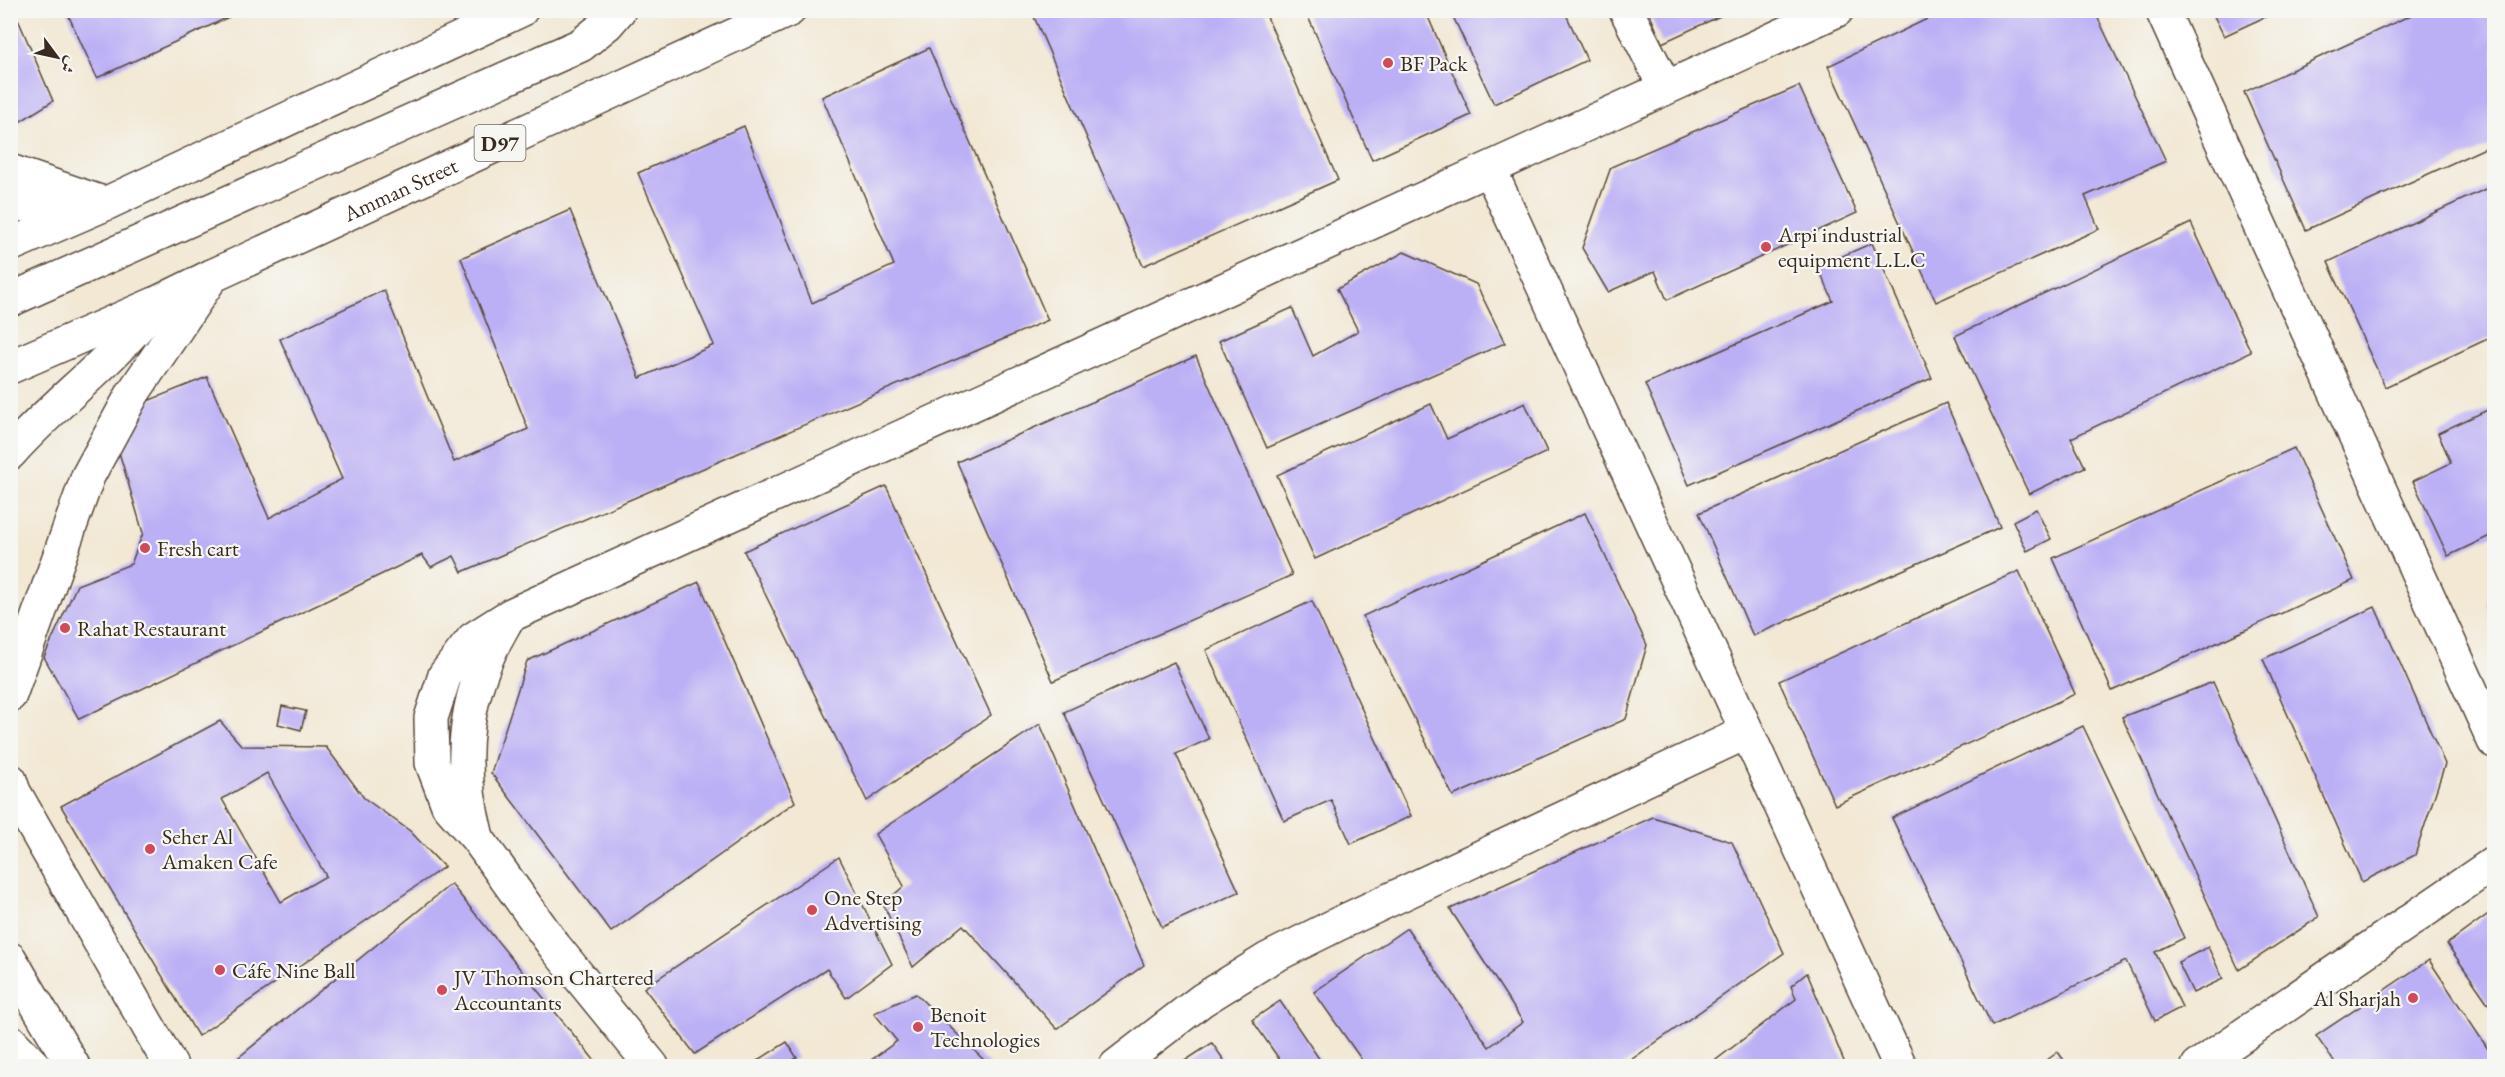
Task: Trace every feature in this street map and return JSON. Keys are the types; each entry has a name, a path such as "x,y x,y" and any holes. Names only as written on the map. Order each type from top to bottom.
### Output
{"street":[{"path":"10,245 105,204 521,10"},
{"path":"10,300 581,45 607,24 619,10"},
{"name":"Amman Street","path":"10,367 155,304 789,10"},
{"path":"1626,10 1665,87"},
{"path":"652,1066 555,947 477,838 468,801 464,762 467,723 476,685 490,649 511,615 1837,10"},
{"path":"2162,10 2494,741"},
{"path":"1490,170 1900,1066"},
{"path":"10,171 105,204"},
{"path":"10,205 71,202 105,204"},
{"path":"10,695 87,476 133,393 212,276"},
{"path":"10,453 53,408 120,348 155,304"},
{"path":"1116,1066 1202,1000 1269,959 1338,924 1747,732"},
{"path":"10,780 20,802 171,1066"},
{"path":"2198,1066 2494,863"},
{"path":"10,958 73,1066"},
{"path":"10,1041 34,1066"}],"building":[{"path":"10,10 14,10 53,101 10,128"},
{"path":"66,10 244,10 97,78"},
{"path":"1031,10 1264,10 1338,180 1143,266"},
{"name":"BF Pack","path":"1305,10 1425,10 1471,115 1372,160"},
{"path":"1450,10 1564,10 1587,60 1494,104"},
{"path":"1648,10 1733,10 1662,43"},
{"path":"1946,10 2094,10 2166,161 2085,196 2099,229 1936,302 1828,66"},
{"path":"2211,10 2280,10 2224,36"},
{"path":"2422,10 2494,10 2494,144 2306,230 2244,92"},
{"path":"929,48 1048,320 462,572 454,556 431,567 422,555 79,719 44,657 77,585 131,564 143,533 119,452 140,404 207,377 269,518 342,479 280,339 384,290 454,462 528,429 461,258 570,210 640,378 714,345 638,173 744,126 812,303 894,265 822,97"},
{"path":"1799,86 1857,213 1667,300 1655,271 1608,292 1582,248 1611,167"},
{"path":"2494,185 2494,336 2385,387 2328,262"},
{"path":"2191,223 2251,352 2071,438 2085,467 2029,494 1955,336"},
{"path":"1872,243 1932,378 1689,485 1645,384 1833,301 1818,267"},
{"path":"1404,252 1476,284 1505,343 1267,448 1219,341 1292,308 1313,356 1358,331 1337,289"},
{"path":"1196,356 1292,575 1053,681 957,462"},
{"path":"1525,403 1547,452 1315,559 1277,475 1431,404 1447,439"},
{"path":"1946,403 2000,527 1753,636 1699,513"},
{"path":"2494,407 2494,534 2448,556 2413,481 2451,463 2438,433"},
{"path":"2294,448 2354,580 2112,691 2053,558"},
{"path":"886,486 991,715 867,801 744,551"},
{"path":"2036,509 2051,539 2027,551 2013,521"},
{"path":"1585,513 1647,645 1626,719 1453,796 1363,616"},
{"path":"2019,571 2075,694 1835,805 1779,681"},
{"path":"699,582 795,802 611,932 491,773 527,661"},
{"path":"2494,599 2494,617 2487,602"},
{"path":"1312,601 1411,816 1351,844 1331,800 1284,821 1206,650"},
{"path":"2375,607 2445,764 2415,855 2362,882 2263,659"},
{"path":"1174,662 1209,739 1176,754 1239,892 1162,927 1064,712"},
{"path":"2213,682 2319,917 2239,970 2122,717"},
{"path":"282,706 306,711 301,730 278,724"},
{"path":"220,721 242,746 326,747 364,798 410,831 444,867 198,1036 61,806","holes":["267,773 326,876 281,902 222,799"]},
{"path":"1040,724 1144,965 1057,1029 963,925 913,967 883,904 904,886 875,834"},
{"path":"2083,726 2184,938 2155,952 2182,1007 2155,1021 2126,961 1992,1026 1892,818"},
{"path":"1653,817 1732,842 1784,953 1622,1066 1366,1066 1314,992 1407,928 1489,1047 1523,1022 1450,909"},
{"name":"One Step Advertising","path":"839,857 892,964 846,998 827,969 695,1054 644,988"},
{"path":"451,884 599,1066 228,1066"},
{"path":"2494,910 2494,1012 2447,944"},
{"path":"2208,947 2223,979 2193,993 2178,962"},
{"name":"Al Sharjah","path":"2429,960 2494,1058 2494,1066 2337,1066 2316,1036"},
{"path":"1807,973 1846,1066 1708,1066 1796,999 1791,986"},
{"name":"Benoit Technologies","path":"916,994 990,1066 863,1066 897,1041 874,1013"},
{"path":"1280,1001 1324,1066 1284,1066 1252,1020"},
{"path":"787,1042 797,1058 783,1066 749,1066"},
{"path":"1212,1043 1228,1066 1177,1066"},
{"path":"2058,1052 2068,1066 2039,1066"}],"place":[{"name":"BF Pack","path":"1388,63"},
{"name":"Arpi industrial equipment L.L.C","path":"1766,247"},
{"name":"Fresh cart","path":"145,548"},
{"name":"Rahat Restaurant","path":"65,628"},
{"name":"Seher Al Amaken Cafe","path":"150,849"},
{"name":"One Step Advertising","path":"812,910"},
{"name":"Cáfe Nine Ball","path":"220,970"},
{"name":"JV Thomson Chartered Accountants","path":"442,990"},
{"name":"Al Sharjah","path":"2413,998"},
{"name":"Benoit Technologies","path":"918,1027"}]}
